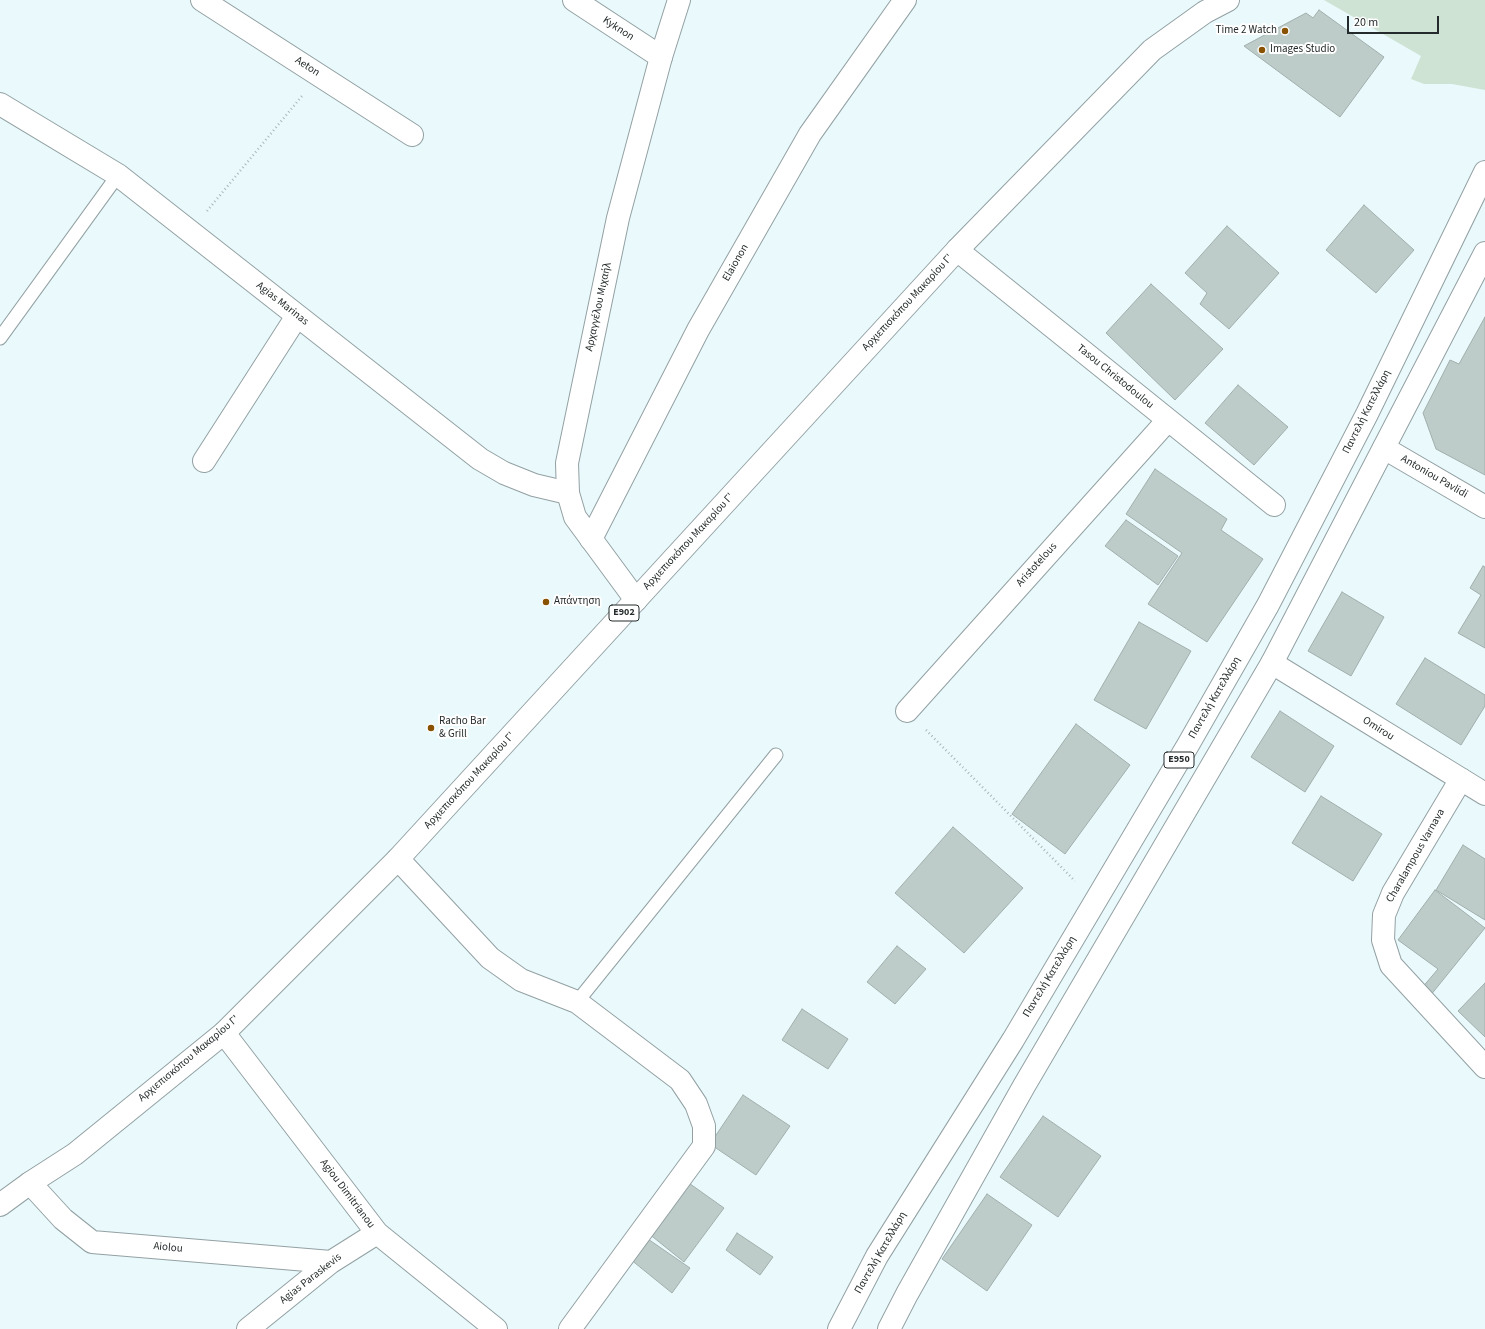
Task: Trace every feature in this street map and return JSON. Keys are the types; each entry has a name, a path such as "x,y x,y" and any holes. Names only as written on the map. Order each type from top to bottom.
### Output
{"street":[{"name":"Aeton","path":"202,0 412,135"},
{"name":"Kyknon","path":"574,0 661,57"},
{"name":"Αρχαγγέλου Μιχαήλ","path":"636,600 575,517 568,493 567,463 614,234 661,57 679,0"},
{"name":"Elaionon","path":"591,539 698,330 810,134 905,0"},
{"name":"Αρχιεπισκόπου Μακαρίου Γ'","path":"0,1205 30,1183 75,1154 224,1033 398,859 958,250 1152,50 1205,12 1228,0"},
{"name":"Agias Marinas","path":"0,104 118,175 480,459 504,473 534,485 568,493"},
{"name":"Παντελή Κατελλάρη","path":"839,1329 878,1256 1013,1040 1188,745 1268,605 1367,414 1485,172"},
{"name":"Tasou Christodoulou","path":"958,250 1274,505"},
{"name":"E950","path":"890,1329 907,1294 1024,1086 1272,663 1485,253"},
{"path":"204,461 297,316"},
{"name":"Aristotelous","path":"907,711 1168,420"},
{"name":"Antoniou Pavlidi","path":"1384,448 1485,507"},
{"name":"Omirou","path":"1272,663 1485,794"},
{"name":"Charalampous Varnava","path":"1461,779 1393,893 1384,915 1383,940 1391,966 1485,1067"},
{"path":"398,859 490,958 522,980 577,1002 680,1080 696,1104 704,1126 704,1146 570,1329"},
{"name":"Agiou Dimitrianou","path":"224,1033 377,1233 496,1329"},
{"name":"Aiolou","path":"30,1183 63,1219 92,1242 331,1262"},
{"name":"Agias Paraskevis","path":"248,1329 331,1262 377,1233"}],"lane":[{"path":"0,338 118,175"},
{"path":"577,1002 776,755"}],"path":[{"path":"190,232 319,75"},
{"path":"907,711 1095,902"}],"green space":[{"path":"1324,0 1485,0 1485,90 1452,84 1424,84 1411,79 1421,56"}],"building":[{"path":"1319,10 1384,57 1340,117 1244,46 1306,13 1313,18"},
{"path":"1364,205 1414,250 1376,293 1326,250"},
{"path":"1227,226 1279,273 1229,329 1200,304 1207,293 1185,273"},
{"path":"1151,284 1223,349 1175,400 1106,333"},
{"path":"1485,317 1485,475 1436,449 1423,413 1450,360 1459,364"},
{"path":"1238,385 1288,427 1254,465 1205,423"},
{"path":"1155,469 1227,519 1221,530 1263,559 1207,642 1148,604 1182,553 1126,514"},
{"path":"1126,520 1178,556 1158,585 1105,546"},
{"path":"1483,566 1485,567 1485,648 1458,633 1481,595 1470,588"},
{"path":"1342,592 1384,617 1351,676 1308,651"},
{"path":"1139,622 1191,651 1146,729 1094,700"},
{"path":"1425,658 1485,695 1485,706 1461,745 1396,704"},
{"path":"1280,711 1334,746 1305,792 1251,757"},
{"path":"1076,724 1130,765 1065,854 1012,814"},
{"path":"1321,796 1382,834 1353,881 1292,843"},
{"path":"953,827 1023,888 964,953 895,893"},
{"path":"1463,845 1485,859 1485,920 1436,890"},
{"path":"1435,890 1485,928 1430,996 1421,989 1438,969 1398,940"},
{"path":"897,946 926,969 895,1004 867,982"},
{"path":"1485,983 1485,1037 1458,1011"},
{"path":"802,1009 848,1039 828,1069 782,1040"},
{"path":"743,1095 790,1126 756,1175 710,1144"},
{"path":"1043,1116 1101,1156 1058,1217 1000,1177"},
{"path":"686,1181 724,1208 684,1262 648,1233"},
{"path":"987,1194 1032,1225 987,1291 942,1259"},
{"path":"737,1233 773,1257 760,1275 726,1250"},
{"path":"645,1237 690,1268 672,1293 630,1259"}],"place":[{"name":"Time 2 Watch","path":"1285,31"},
{"name":"Images Studio","path":"1262,50"},
{"name":"Απάντηση","path":"546,602"},
{"name":"Racho Bar & Grill","path":"431,728"}]}
